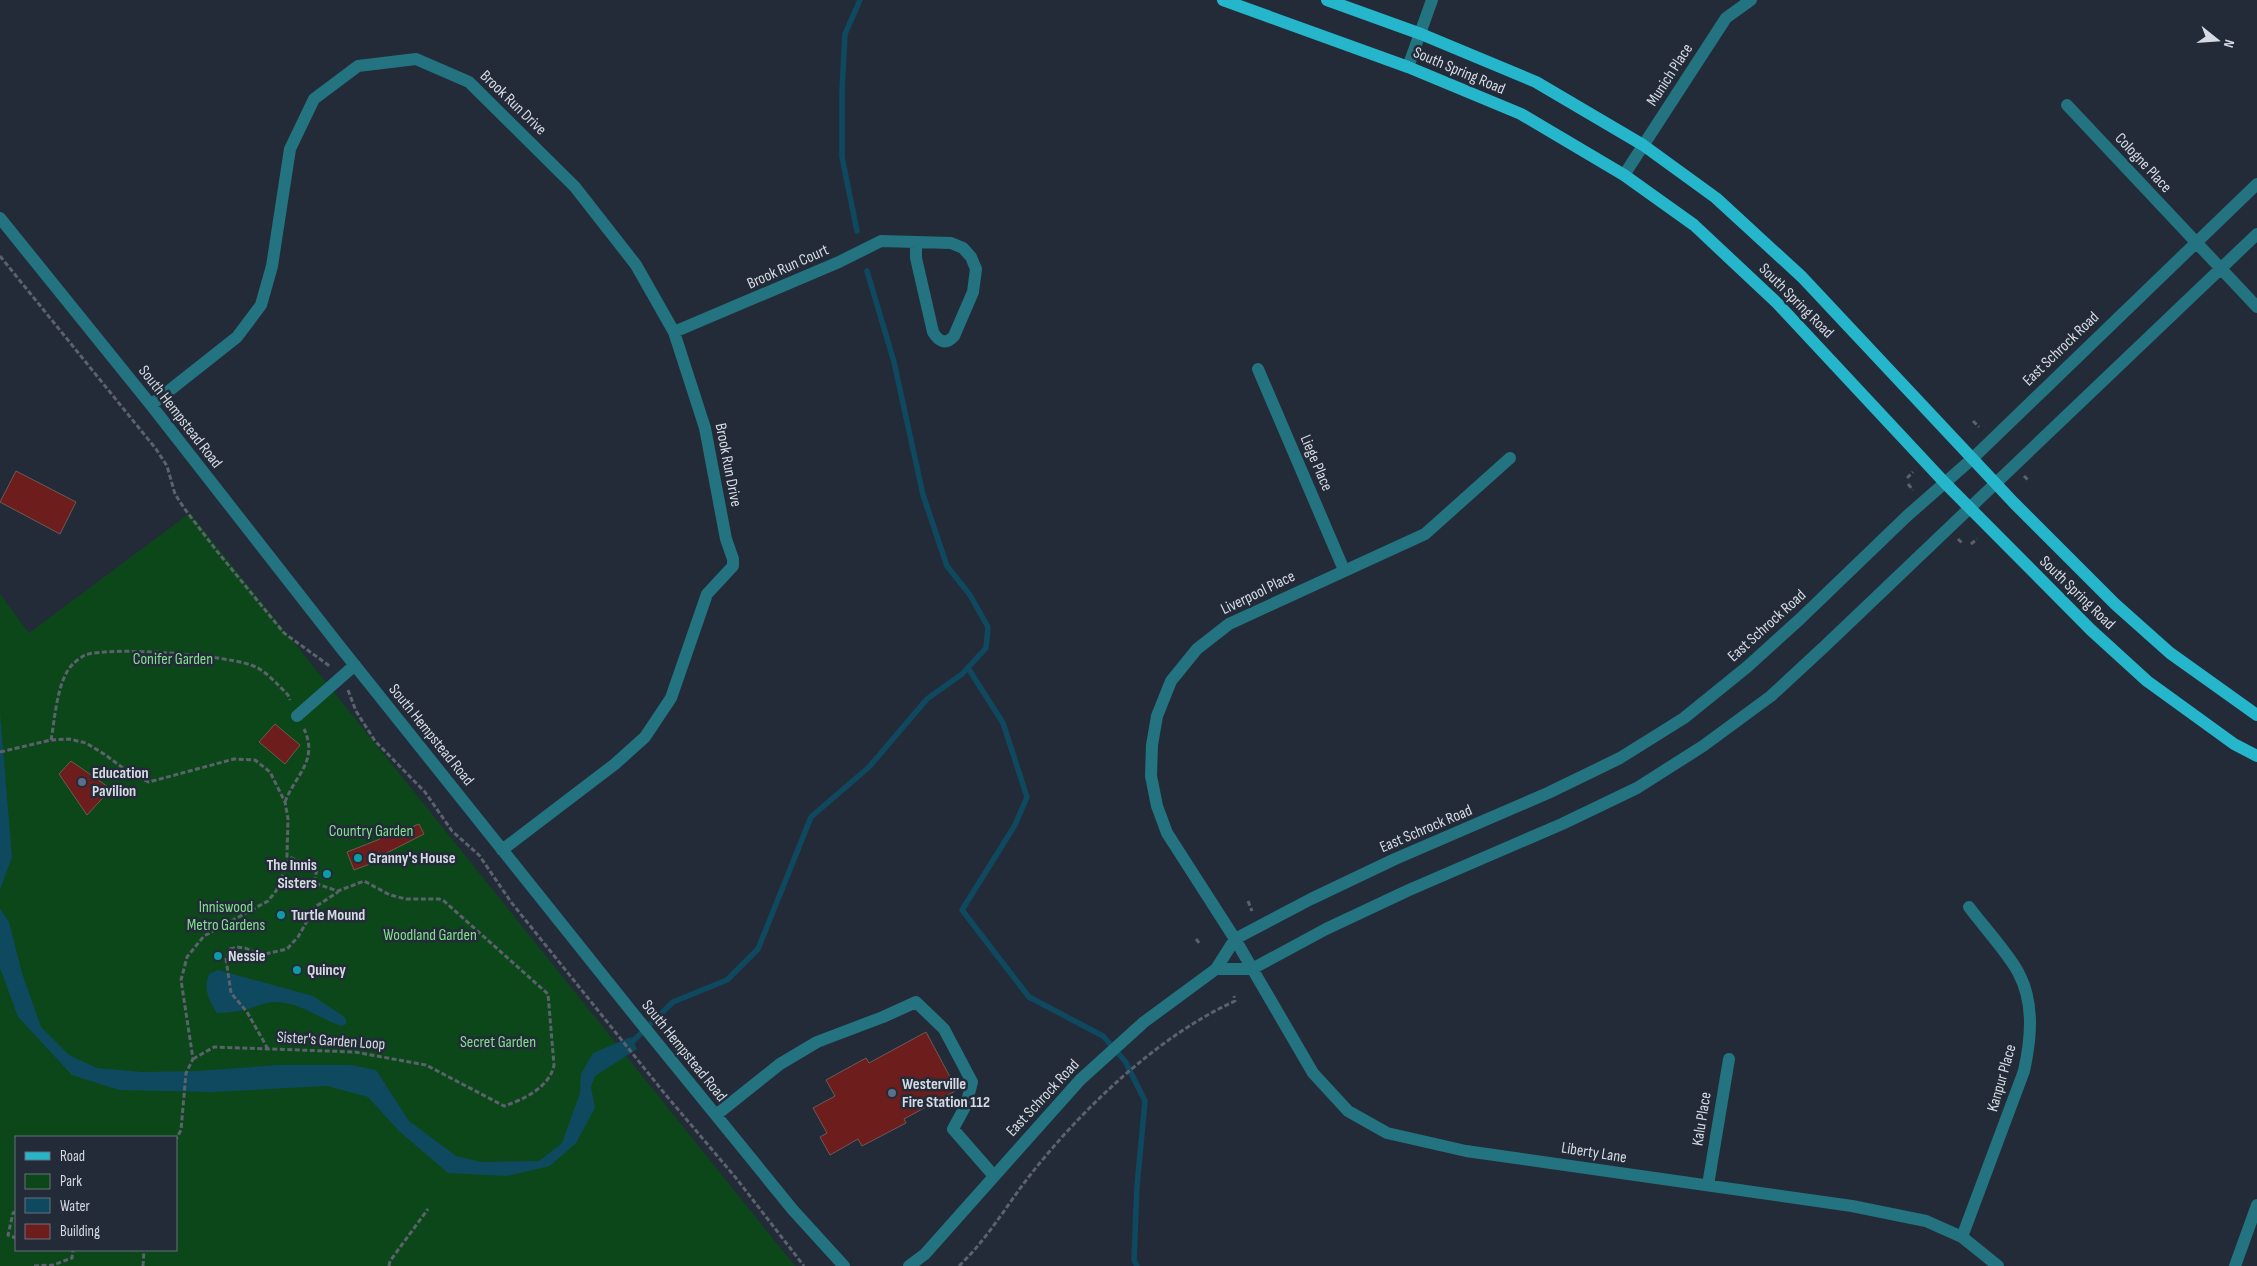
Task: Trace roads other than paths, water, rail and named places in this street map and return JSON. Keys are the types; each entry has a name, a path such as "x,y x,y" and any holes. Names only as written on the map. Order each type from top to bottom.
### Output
{"main road":[{"name":"South Spring Road","path":"1223,0 1408,67 1520,114 1624,175 1694,225 1777,303 1945,483 2091,630 2147,681 2234,744 2257,756"},
{"name":"South Spring Road","path":"1327,0 1421,34 1536,82 1643,145 1716,198 1802,277 1996,484 2116,604 2170,653 2257,715"}],"street":[{"path":"1408,67 1432,0"},
{"name":"Munich Place","path":"1624,175 1726,18 1751,0"},
{"name":"Brook Run Drive","path":"150,405 237,338 261,305 272,266 290,149 314,99 358,66 416,59 469,82 575,187 636,265 674,332 705,428 733,566 707,594 671,698 645,737 607,769 502,850"},
{"name":"Cologne Place","path":"2067,105 2220,270 2257,307"},
{"name":"East Schrock Road","path":"910,1266 924,1254 1080,1080 1144,1022 1216,969 1235,939 1328,891 1548,793 1620,758 1684,718 1746,667 1972,459 2257,184"},
{"name":"South Hempstead Road","path":"0,218 636,1017 793,1210 844,1266"},
{"path":"1216,969 1252,969 1326,929 1409,890 1520,843 1637,788 1703,746 1771,696 1970,509 2257,234"},
{"name":"Brook Run Court","path":"674,332 793,282 881,242 916,242 951,242 963,248 971,257 976,269 973,292 954,336 950,340 943,342 937,339 933,332 916,258 916,242"},
{"name":"Liege Place","path":"1258,369 1344,570"},
{"name":"Liverpool Place","path":"1252,969 1235,939 1167,834 1156,806 1151,776 1152,745 1157,716 1171,681 1197,649 1229,624 1425,534 1510,458"},
{"path":"297,716 354,665"},
{"name":"Kanpur Place","path":"1962,1237 2024,1071 2030,1047 2027,995 2018,972 1969,908"},
{"name":"Liberty Lane","path":"1252,969 1313,1073 1348,1111 1386,1133 1466,1151 1852,1206 1926,1221 1962,1237 1998,1266"},
{"path":"716,1115 780,1064 817,1042 883,1017 916,1002 944,1029 972,1082 966,1104 953,1129 994,1176"},
{"name":"Kalu Place","path":"1708,1185 1729,1059"},
{"path":"2235,1266 2257,1206"}],"water":[{"path":"0,713 12,857 0,890"},
{"path":"0,909 9,922 22,973 41,1027 69,1055 97,1068 142,1072 198,1071 279,1065 351,1065 376,1070 409,1121 456,1156 481,1162 539,1161 562,1143 580,1093 581,1074 593,1053 631,1037 637,1049 595,1076 591,1087 595,1108 576,1143 550,1166 507,1176 448,1173 399,1131 368,1097 327,1086 212,1092 119,1090 72,1075 18,1017 0,968"},
{"path":"218,970 313,996 343,1016 346,1019 346,1024 342,1026 293,1005 274,1002 241,1011 217,1013 209,999 207,980 209,974"}],"waterway":[{"path":"857,231 842,157 842,90 845,34 860,0"},
{"path":"628,1046 673,1002 727,980 758,949 811,817 869,767 927,699 962,674 986,648 988,627 970,595 947,566 923,495 894,362 867,271"},
{"path":"968,668 1003,723 1027,797 1015,825 962,910 1029,997 1103,1036 1125,1061 1145,1101 1137,1186 1134,1260 1137,1266"}],"place":[{"name":"Education Pavilion","path":"82,782"},
{"name":"Granny's House","path":"358,858"},
{"name":"The Innis Sisters","path":"327,874"},
{"name":"Turtle Mound","path":"281,915"},
{"name":"Nessie","path":"218,956"},
{"name":"Quincy","path":"297,970"},
{"name":"Westerville Fire Station 112","path":"892,1093"}],"park label":[{"name":"Conifer Garden","path":"173,659"},
{"name":"Country Garden","path":"371,831"},
{"name":"Inniswood Metro Gardens","path":"226,916"},
{"name":"Woodland Garden","path":"430,935"},
{"name":"Secret Garden","path":"498,1042"}]}
